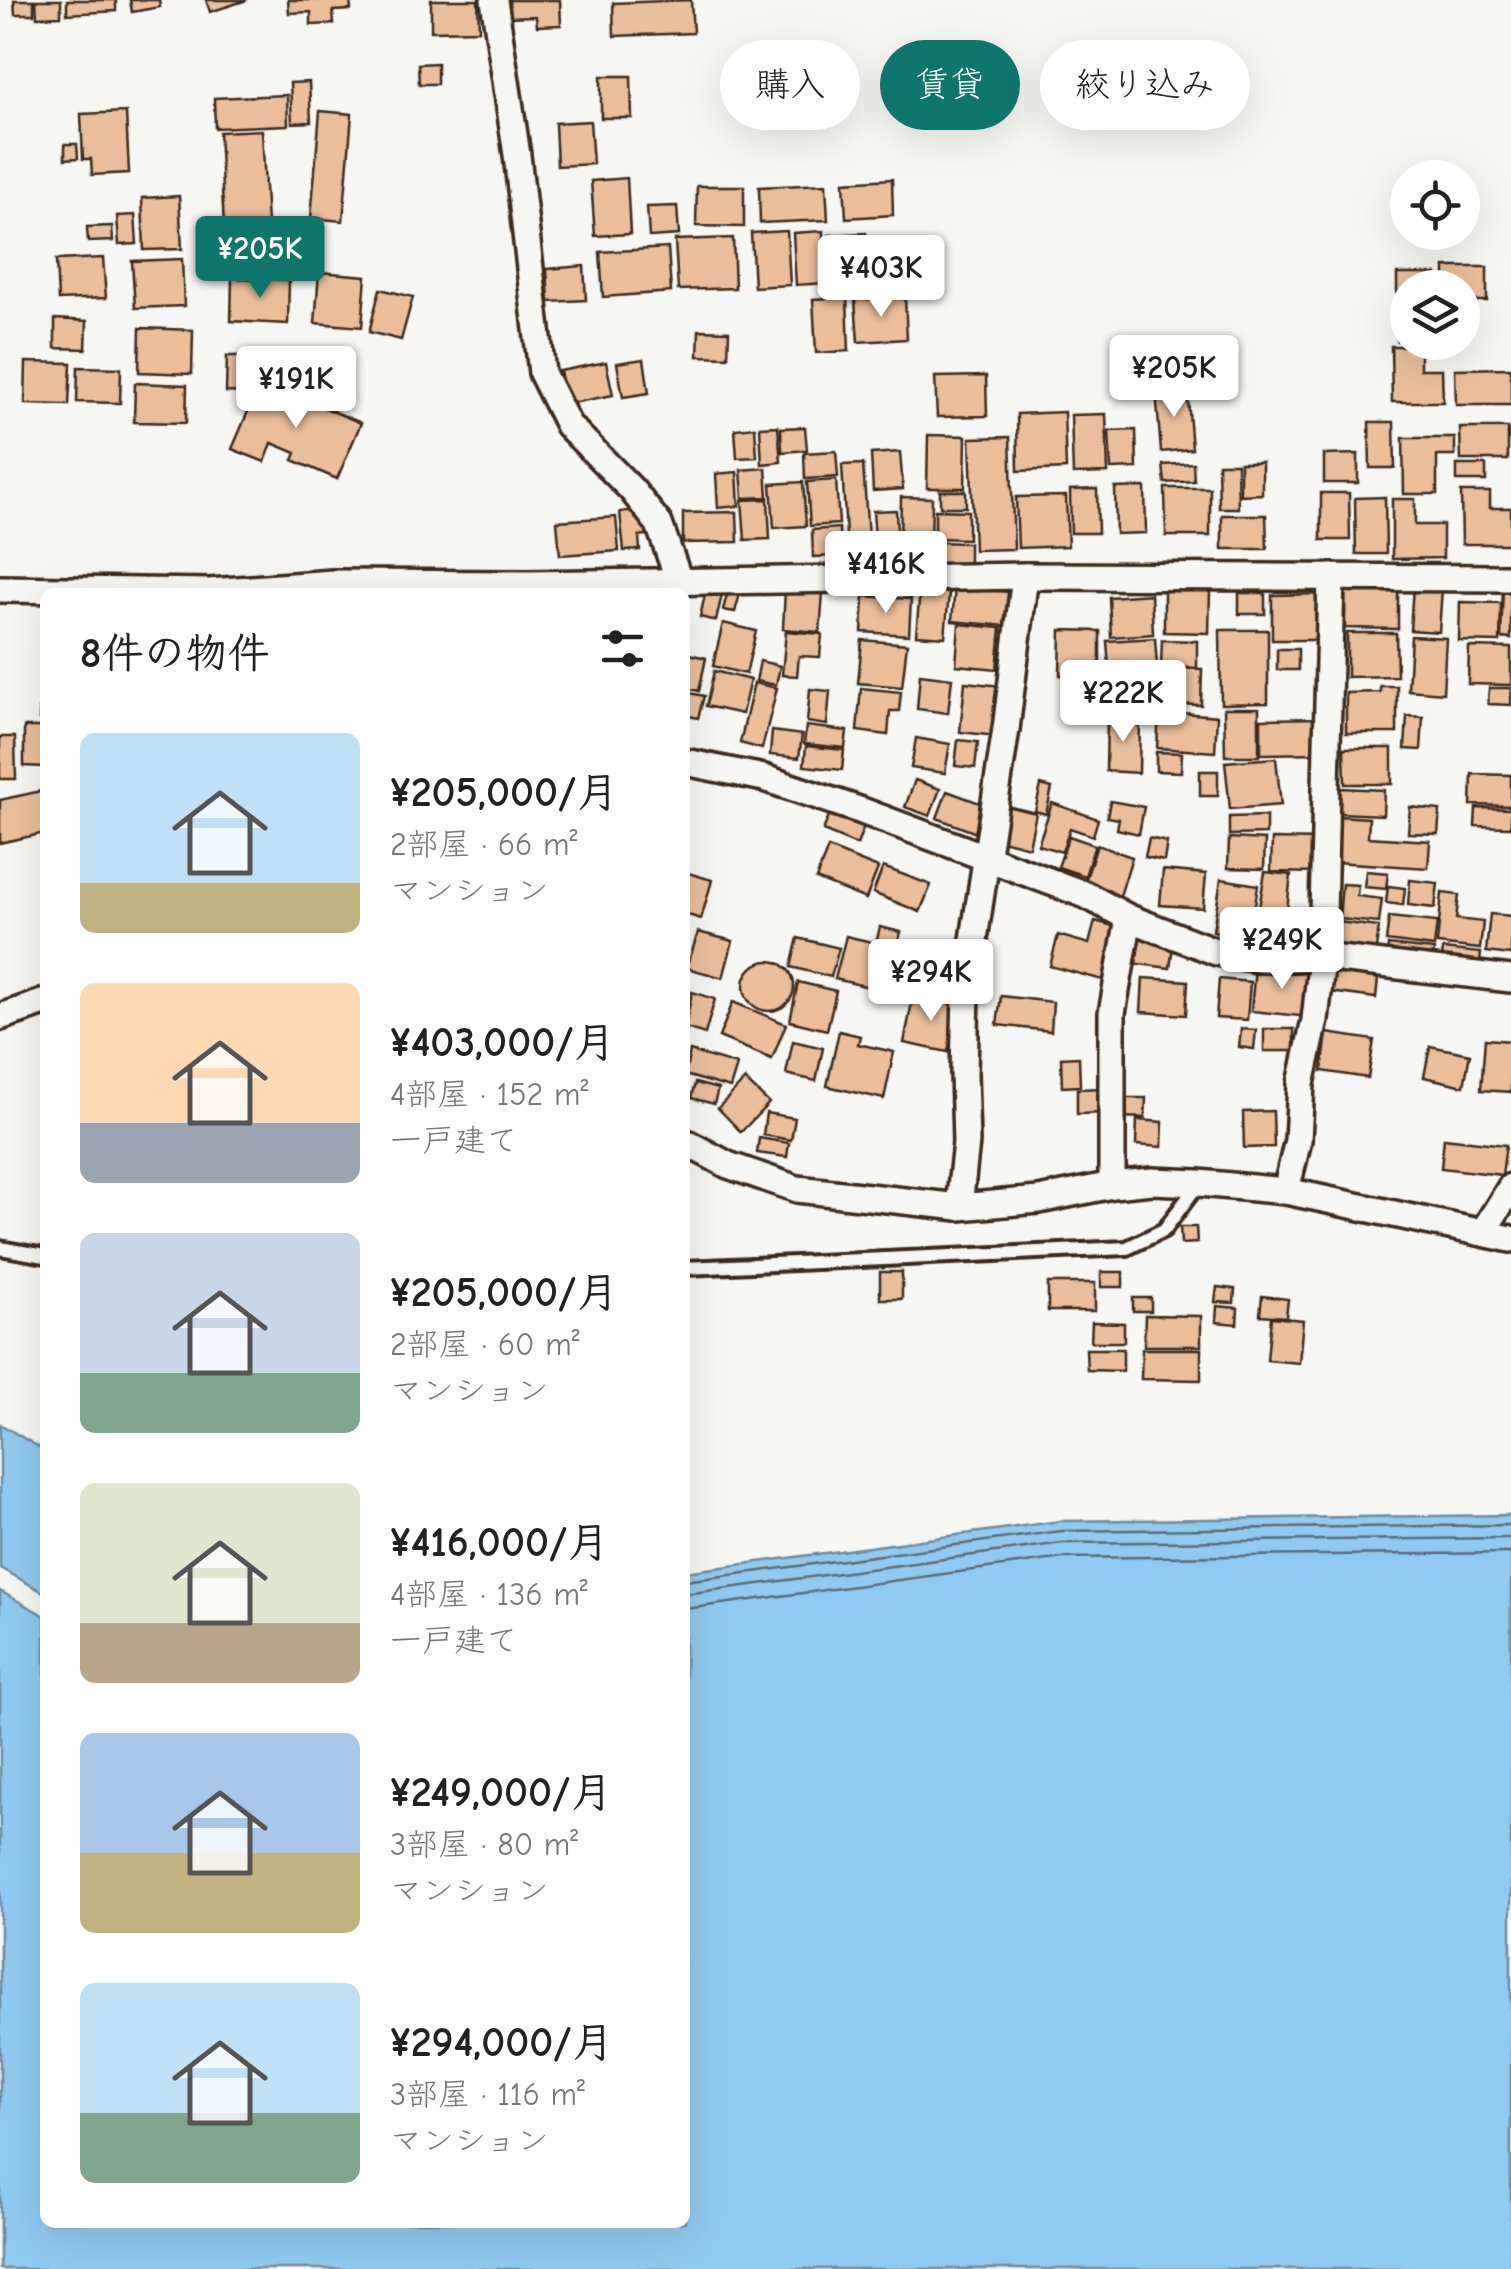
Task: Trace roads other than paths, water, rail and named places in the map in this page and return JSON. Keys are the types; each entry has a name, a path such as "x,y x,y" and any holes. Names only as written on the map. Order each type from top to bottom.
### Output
{"street":[{"path":"494,0 518,155 542,373 568,425 632,490 659,524 665,585"},
{"path":"959,1208 966,1142 966,992 1017,654 1025,576"},
{"path":"265,588 334,583 665,585 1025,576 1511,578"},
{"path":"1286,1190 1298,1140 1302,1084 1322,958 1332,577"},
{"path":"0,590 40,590"},
{"path":"690,763 764,778 986,856 1217,952 1256,959 1322,958 1511,979"},
{"path":"1112,1185 1112,1013 1128,918"},
{"path":"0,1017 40,1004"},
{"path":"690,1145 728,1165 797,1189 959,1208 1040,1200 1112,1185 1152,1181 1199,1183 1286,1190 1511,1239"},
{"path":"1483,1232 1511,1187"}],"lane":[{"path":"690,1268 1127,1248 1164,1230 1199,1183"},
{"path":"0,1248 40,1255"}],"water":[{"path":"0,1424 40,1448 40,1590 0,1568"},
{"path":"1511,1515 1511,2269 0,2269 0,1591 40,1613 40,2228 690,2228 690,1571 1060,1521"}]}
